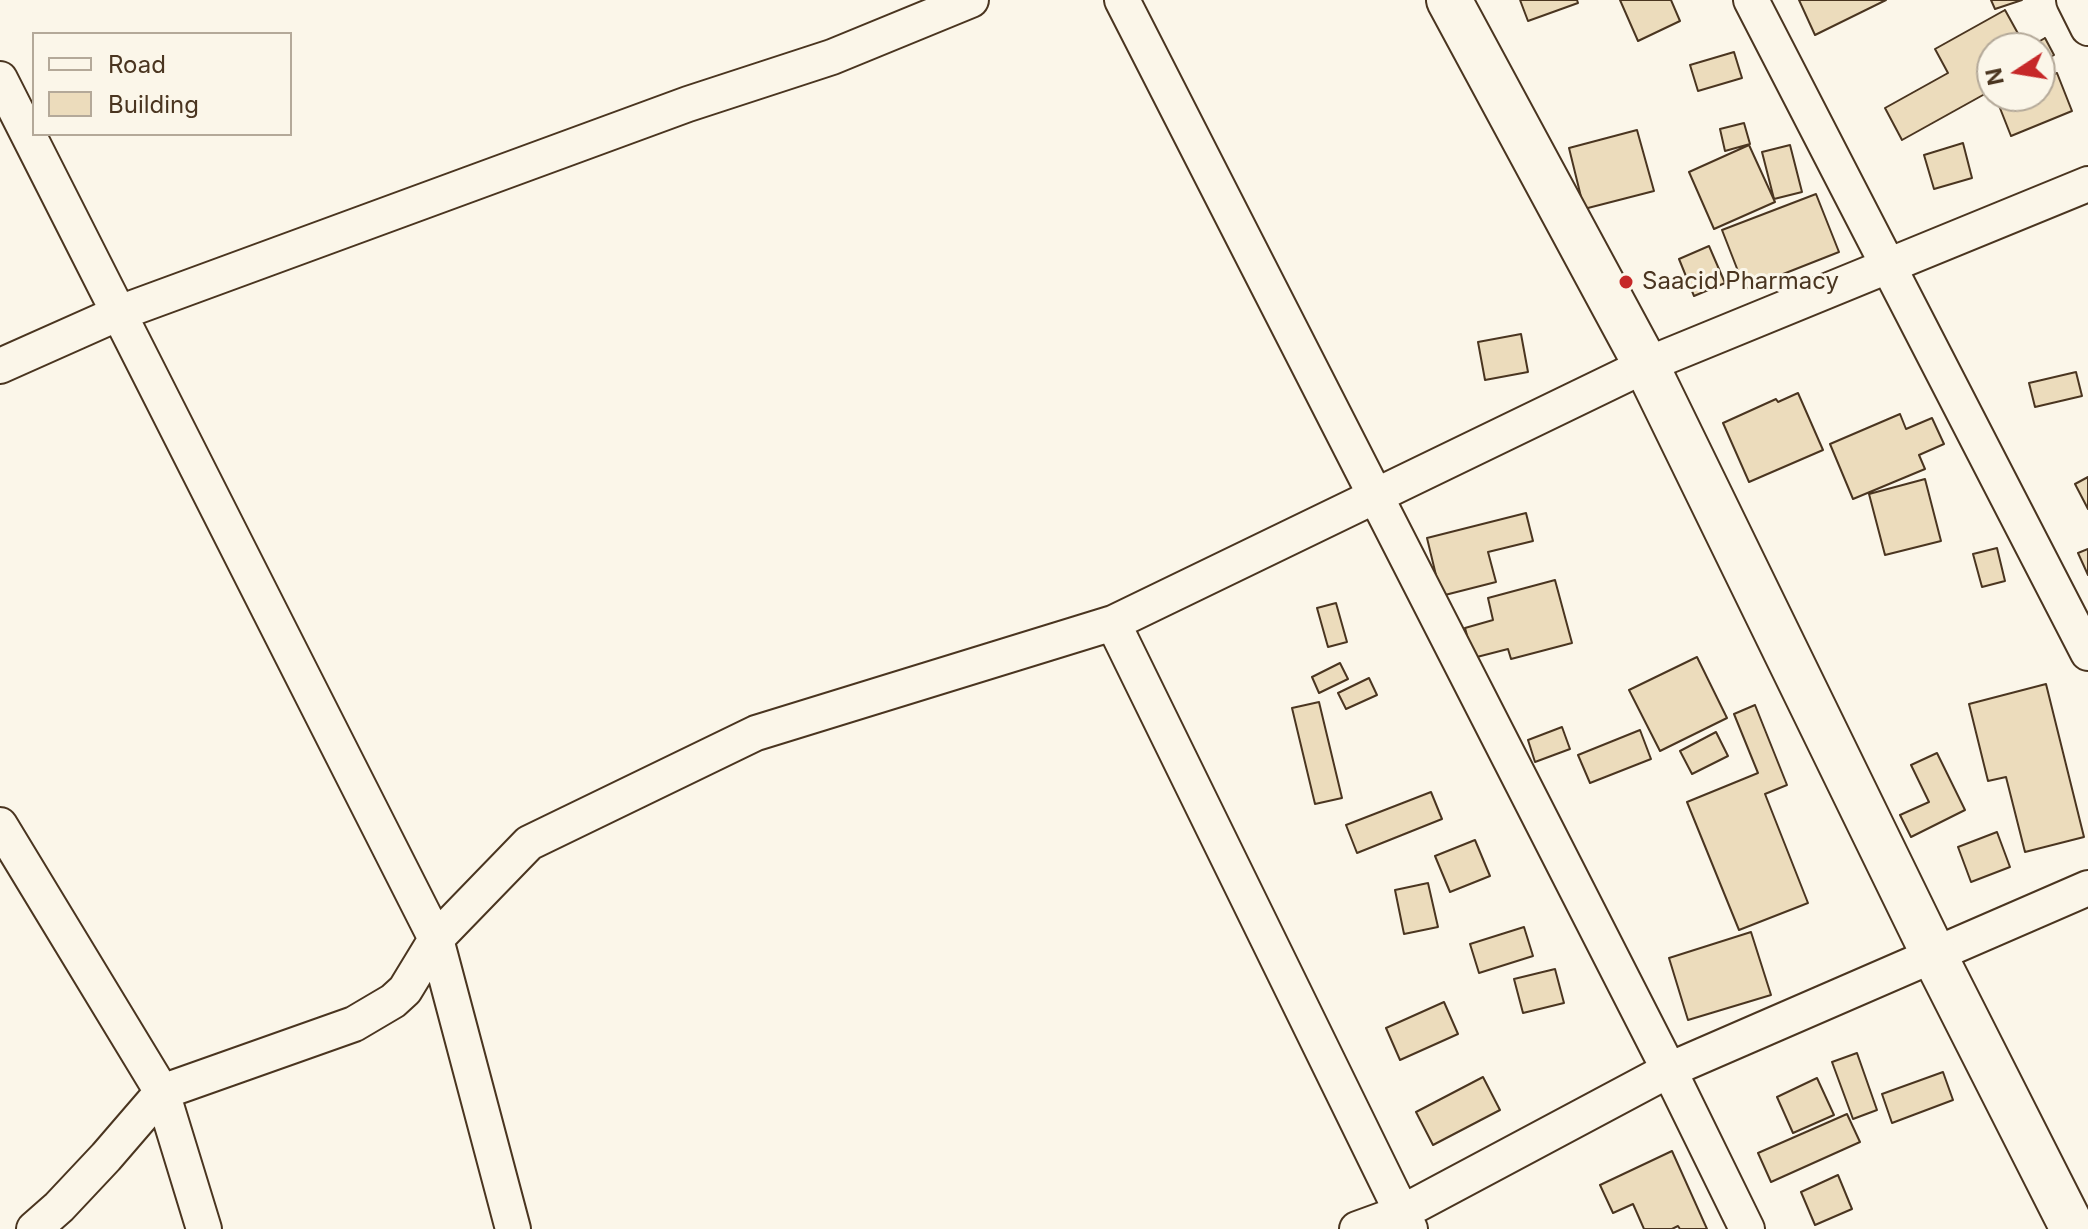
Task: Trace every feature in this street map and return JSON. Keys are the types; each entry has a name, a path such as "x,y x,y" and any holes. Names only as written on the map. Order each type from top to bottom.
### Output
{"street":[{"path":"0,366 119,313 688,104 832,57 971,0"},
{"path":"1122,0 1669,1070 1747,1229"},
{"path":"1449,0 1646,365 1934,955 2073,1229"},
{"path":"1751,0 2088,653"},
{"path":"2074,0 2088,28"},
{"path":"0,79 436,939 513,1229"},
{"path":"34,1229 106,1157 162,1092 354,1024 393,1001 405,990 436,939 529,843 756,733 1113,623 1646,365 2088,184"},
{"path":"1113,623 1406,1221"},
{"path":"0,825 162,1092 204,1229"},
{"path":"1357,1229 1406,1221 1669,1070 2088,888"}],"building":[{"path":"1520,0 1577,0 1578,3 1528,21"},
{"path":"1620,0 1671,0 1680,21 1638,41"},
{"path":"1799,0 1886,0 1815,35"},
{"path":"1991,0 2022,0 1995,9"},
{"path":"2005,10 2017,32 1976,32 1976,99 1902,140 1885,108 1948,73 1935,49"},
{"path":"1734,52 1742,78 1698,91 1690,65"},
{"path":"2056,73 2072,111 2011,136 2002,112 2056,112"},
{"path":"1744,123 1750,144 1725,151 1720,129"},
{"path":"1637,130 1654,191 1584,209 1569,148"},
{"path":"1963,143 1972,178 1934,189 1924,155"},
{"path":"1749,145 1775,202 1714,229 1689,172"},
{"path":"1790,145 1802,192 1774,199 1762,152"},
{"path":"1816,194 1839,252 1745,289 1722,230"},
{"path":"1709,246 1725,283 1694,296 1679,259"},
{"path":"1521,334 1528,372 1485,380 1478,342"},
{"path":"2076,372 2082,396 2035,407 2029,383"},
{"path":"1798,393 1823,450 1749,482 1723,423 1776,399 1778,402"},
{"path":"1900,414 1906,429 1932,418 1944,444 1919,455 1925,469 1853,499 1830,444"},
{"path":"2088,477 2088,509 2075,484"},
{"path":"1925,479 1941,541 1885,555 1869,494"},
{"path":"1526,513 1533,541 1488,552 1496,582 1441,596 1427,538"},
{"path":"1997,548 2005,581 1982,587 1973,554"},
{"path":"2088,549 2088,575 2078,553"},
{"path":"1555,580 1572,643 1511,659 1508,649 1473,658 1465,628 1493,620 1488,598"},
{"path":"1336,603 1347,642 1328,647 1317,608"},
{"path":"1697,657 1727,718 1660,751 1629,690"},
{"path":"1340,663 1348,679 1319,693 1312,677"},
{"path":"1369,678 1377,695 1346,709 1338,693"},
{"path":"2046,684 2084,837 2025,852 2006,777 1988,781 1969,704"},
{"path":"1319,702 1342,798 1315,804 1292,708"},
{"path":"1755,705 1787,785 1765,794 1808,903 1739,930 1687,802 1758,773 1734,714"},
{"path":"1562,727 1570,749 1535,762 1528,740"},
{"path":"1640,730 1651,759 1590,783 1578,755"},
{"path":"1716,732 1728,756 1692,774 1680,751"},
{"path":"1937,753 1965,810 1911,837 1900,815 1929,802 1911,765"},
{"path":"1431,792 1442,819 1357,853 1346,825"},
{"path":"1997,832 2010,867 1971,882 1958,847"},
{"path":"1475,840 1490,876 1450,892 1435,856"},
{"path":"1428,883 1438,927 1404,934 1395,890"},
{"path":"1524,927 1533,956 1479,973 1470,944"},
{"path":"1751,932 1771,995 1688,1020 1669,958"},
{"path":"1555,969 1564,1003 1523,1013 1514,979"},
{"path":"1444,1002 1458,1034 1400,1060 1386,1028"},
{"path":"1857,1053 1877,1110 1853,1119 1832,1062"},
{"path":"1943,1072 1953,1100 1892,1123 1882,1094"},
{"path":"1483,1077 1500,1110 1433,1145 1416,1112"},
{"path":"1817,1078 1834,1115 1793,1133 1777,1097"},
{"path":"1847,1114 1860,1142 1771,1182 1758,1153"},
{"path":"1672,1151 1707,1229 1680,1229 1678,1226 1672,1229 1644,1229 1633,1204 1613,1213 1600,1185"},
{"path":"1838,1175 1852,1209 1815,1225 1801,1192"}],"place":[{"name":"Saacid Pharmacy","path":"1626,282"}]}
